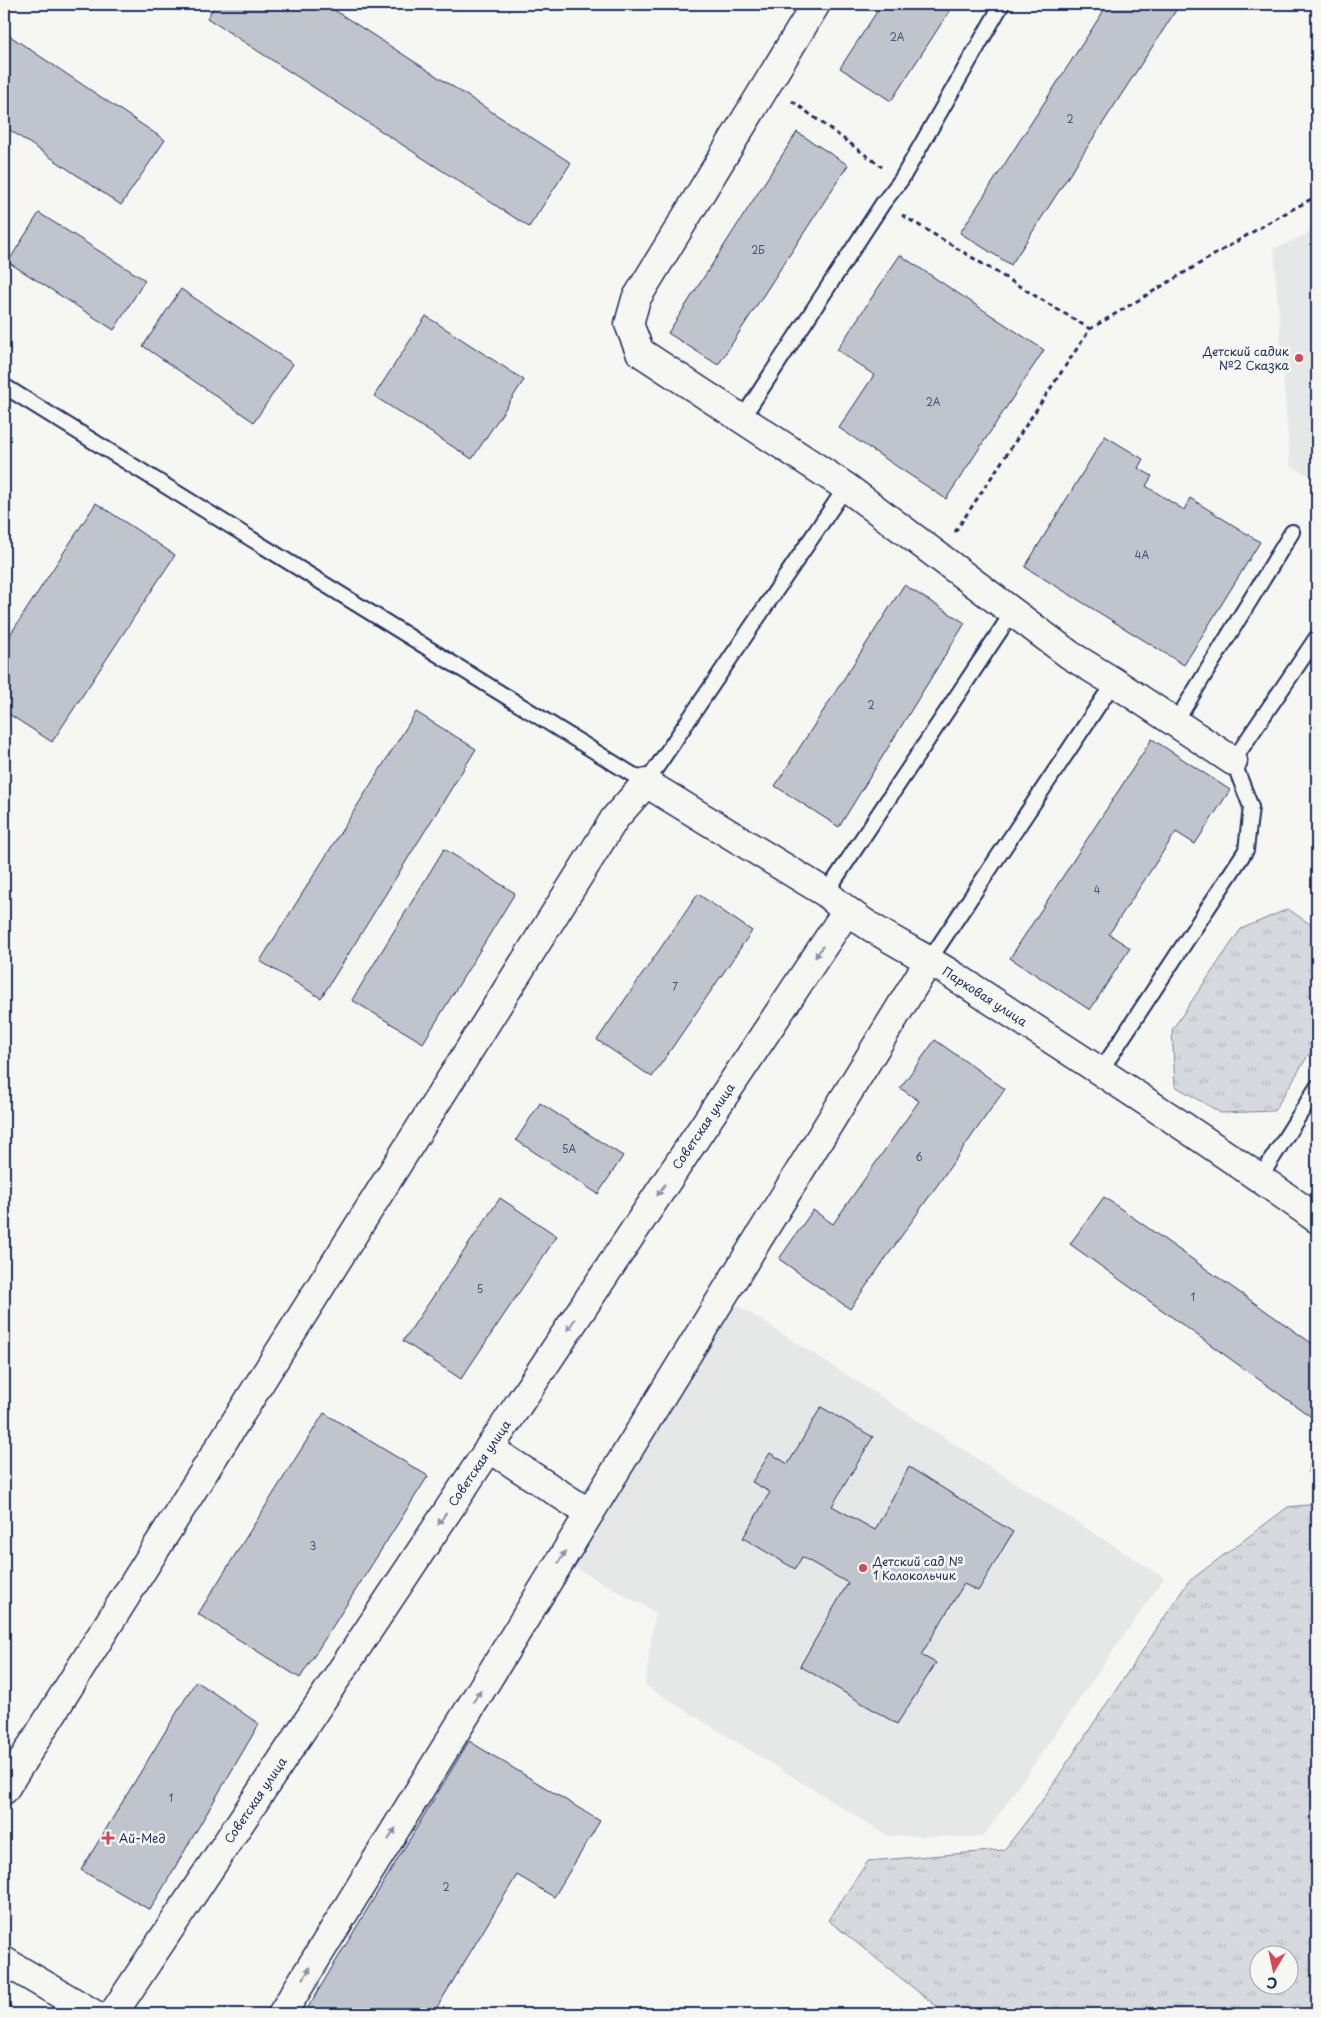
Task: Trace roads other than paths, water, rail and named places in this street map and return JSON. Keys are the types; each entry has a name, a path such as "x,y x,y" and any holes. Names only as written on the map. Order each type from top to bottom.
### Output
{"street":[{"path":"816,4 636,299 629,324 640,352 741,420 846,487 1070,655 1233,761"},
{"path":"4,1790 610,827 646,783"},
{"name":"Парковая улица","path":"646,783 826,893 846,912 930,959 1260,1178 1317,1219"},
{"name":"Советская улица","path":"113,2014 846,912"},
{"path":"282,2014 930,959"},
{"path":"489,1448 589,1514"},
{"path":"4,1961 94,2014"}],"lane":[{"path":"741,420 883,203 901,180 1002,4"},
{"path":"4,386 646,783 846,487"},
{"path":"1176,723 1292,532"},
{"path":"826,893 1012,613"},
{"path":"1100,1072 1246,850 1252,807 1233,761 1317,637"},
{"path":"930,959 1114,682"},
{"path":"1260,1178 1317,1087"}],"place":[{"name":"Детский садик №2 Сказка","path":"1299,358"},
{"name":"Детский сад № 1 Колокольчик","path":"863,1568"},
{"name":"Ай-Мед","path":"108,1838"}]}
